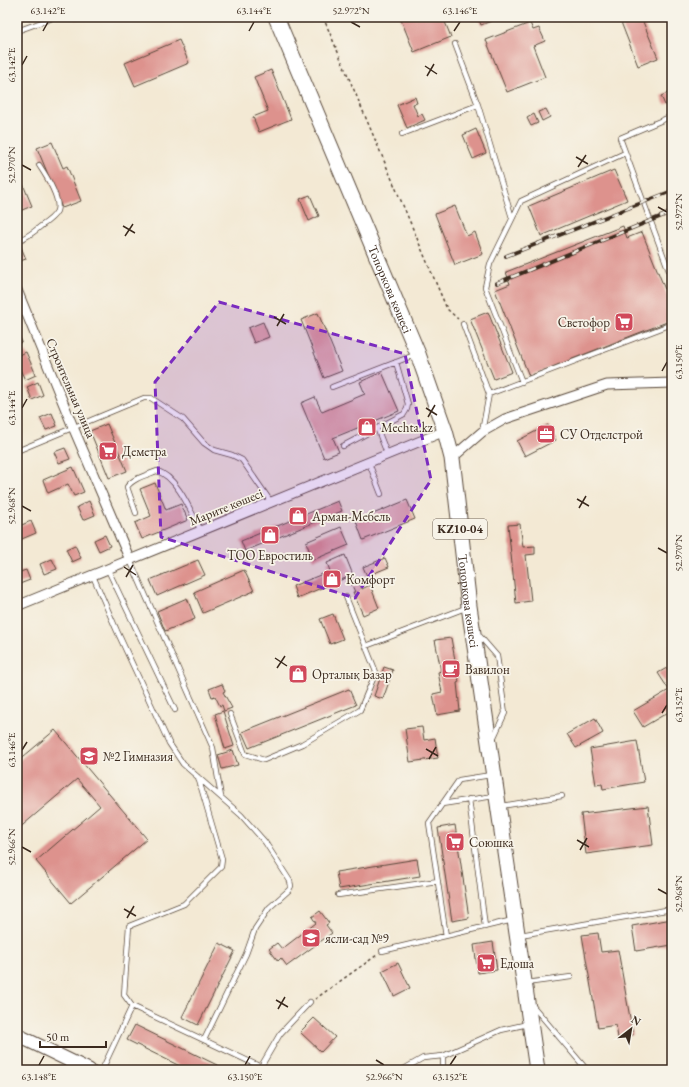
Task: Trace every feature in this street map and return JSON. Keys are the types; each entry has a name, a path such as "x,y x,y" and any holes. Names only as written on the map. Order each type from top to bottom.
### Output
{"highway":[{"name":"Топоркова көшесі","path":"276,17 418,354 445,432 452,458 469,606 537,1070"}],"main road":[{"path":"17,1035 89,1070"}],"street":[{"name":"Строительная улица","path":"17,290 19,302 130,560"},
{"path":"452,458 482,432 505,419 607,386 672,383"},
{"name":"Марите көшесі","path":"17,606 445,432"}],"lane":[{"path":"17,32 52,17"},
{"path":"454,44 478,105 512,218"},
{"path":"402,134 478,105"},
{"path":"672,116 620,138 672,279"},
{"path":"522,382 485,287 490,264 521,201 625,153"},
{"path":"17,241 37,230 51,218 56,211 57,204 48,179 39,164"},
{"path":"463,324 489,394 482,432"},
{"path":"489,394 672,324"},
{"path":"332,387 418,354"},
{"path":"343,446 404,414 408,404 396,362"},
{"path":"17,451 144,398 152,398 183,419 204,442 214,450 232,455 242,460 272,503"},
{"path":"377,428 388,456"},
{"path":"369,464 381,494"},
{"path":"136,513 127,487 130,483 157,471 169,478 174,484 201,531"},
{"path":"130,560 213,748 220,797"},
{"path":"108,570 175,710"},
{"path":"93,576 169,743 183,764 241,815 265,842 290,881 289,890 269,908 256,929 246,954 204,1040"},
{"path":"230,714 245,754 264,760 302,744 360,710 376,672 346,597"},
{"path":"366,646 469,606"},
{"path":"472,627 497,656 505,712 490,746"},
{"path":"446,936 429,823 459,780 494,775"},
{"path":"198,777 222,859 221,867 184,904 129,926 124,995 132,1006 260,1068 280,1034 310,1002"},
{"path":"442,804 469,799 498,801 562,796"},
{"path":"469,799 485,927"},
{"path":"338,896 438,881"},
{"path":"518,935 672,908"},
{"path":"382,951 516,920"},
{"path":"571,977 525,990 587,1070"},
{"path":"102,1070 132,1006"},
{"path":"402,1070 423,1058 443,1056 501,1030 530,1023"},
{"path":"443,1056 443,1070"}],"path":[{"path":"323,17 448,310 463,324"},
{"path":"310,1002 382,951"}],"highlighted area":[{"path":"219,302 405,354 431,480 355,598 161,537 155,382"}],"building":[{"path":"17,17 28,17 17,22"},
{"path":"74,17 84,17 75,20"},
{"path":"400,17 443,17 451,37 414,52"},
{"path":"478,17 501,17 481,25"},
{"path":"619,17 641,17 658,58 638,66"},
{"path":"530,23 533,30 539,28 545,41 533,46 545,77 507,92 486,40"},
{"path":"179,40 189,63 135,86 125,63"},
{"path":"271,70 291,119 259,132 253,117 268,111 254,77"},
{"path":"672,91 672,102 665,105 661,96"},
{"path":"415,97 417,103 413,104 418,116 422,114 425,120 407,128 397,105"},
{"path":"546,109 550,117 542,121 538,112"},
{"path":"534,114 538,123 531,126 527,118"},
{"path":"476,129 486,153 473,159 463,135"},
{"path":"52,142 63,168 67,166 81,201 62,208 37,148"},
{"path":"17,170 32,206 17,212"},
{"path":"614,170 627,200 541,236 529,206"},
{"path":"310,195 319,216 309,221 300,199"},
{"path":"455,206 467,236 475,232 483,254 455,265 435,214"},
{"path":"623,226 627,238 642,232 672,307 672,320 529,376 495,290 510,284 506,272"},
{"path":"21,247 26,259 20,261 17,255 17,249"},
{"path":"488,312 512,372 494,379 470,319"},
{"path":"318,313 342,371 324,378 301,320"},
{"path":"263,322 269,337 254,343 248,328"},
{"path":"17,331 22,342 17,344"},
{"path":"26,352 36,375 25,380 19,367 17,368 17,356"},
{"path":"382,372 399,411 333,438 339,452 324,458 301,403 315,397 322,412 365,394 360,382"},
{"path":"38,382 43,395 32,400 27,387"},
{"path":"52,413 57,426 46,430 40,418"},
{"name":"Деметра","path":"107,424 127,471 109,478 90,431"},
{"path":"548,425 556,440 525,456 517,441"},
{"path":"65,448 70,459 59,463 54,452"},
{"path":"73,467 84,492 74,496 68,484 48,493 43,480"},
{"path":"155,483 166,510 181,504 188,520 142,539 135,523 151,516 140,489"},
{"path":"407,500 415,519 363,540 356,521"},
{"path":"89,501 95,515 83,520 77,507"},
{"path":"338,501 342,511 245,551 241,541"},
{"path":"31,521 36,533 17,541 17,527"},
{"path":"520,524 523,547 535,546 535,554 526,555 531,601 516,603 508,525"},
{"path":"341,527 349,545 313,560 306,542"},
{"path":"105,535 110,546 99,551 94,540"},
{"path":"75,545 81,558 72,562 66,549"},
{"path":"345,555 353,575 297,598 293,586 330,571 327,563"},
{"path":"385,558 389,567 367,576 363,567"},
{"path":"52,559 57,569 44,574 40,564"},
{"path":"198,560 205,575 157,596 150,580"},
{"path":"26,570 30,580 17,585 17,573"},
{"path":"244,570 254,591 203,613 194,592"},
{"path":"358,580 362,589 370,585 379,608 363,615 353,592 355,592 351,583"},
{"path":"187,598 195,619 165,631 157,611"},
{"path":"333,614 343,639 330,644 320,619"},
{"path":"451,638 459,682 457,683 460,711 437,715 433,694 442,692 438,672 441,671 435,640"},
{"path":"672,665 672,710 643,727 633,711 669,690 658,673"},
{"path":"384,667 393,670 383,699 374,696"},
{"path":"222,684 225,691 223,692 232,708 224,711 222,705 220,706 215,696 212,697 209,689"},
{"path":"349,689 356,705 249,748 242,732"},
{"path":"223,711 234,746 225,749 215,714"},
{"path":"595,718 603,733 576,748 567,734"},
{"path":"422,727 424,740 435,738 438,758 410,762 405,729"},
{"path":"55,730 147,839 71,903 36,861 100,806 77,779 17,830 17,762"},
{"path":"637,741 644,782 603,789 602,784 596,785 590,749"},
{"path":"233,750 238,765 222,769 218,755"},
{"path":"648,806 653,845 586,854 581,814"},
{"path":"455,825 469,918 452,921 438,828"},
{"path":"417,859 420,876 339,889 336,872"},
{"name":"ясли-сад №9","path":"320,911 329,923 326,925 332,933 287,966 281,958 278,961 269,949 277,943 282,949 316,923 312,917"},
{"path":"672,919 672,945 636,951 632,926"},
{"path":"598,933 601,952 618,950 633,1035 618,1038 616,1025 598,1028 582,935"},
{"name":"Едоша","path":"493,942 497,970 478,973 474,945"},
{"path":"219,943 235,951 198,1025 182,1017"},
{"path":"398,963 410,988 394,996 382,971"},
{"path":"314,1018 335,1037 321,1052 300,1032"},
{"path":"135,1025 219,1066 217,1070 188,1070 127,1040"},
{"path":"17,1065 28,1070 17,1070"}],"railway":[{"path":"506,256 672,191"},
{"path":"497,283 672,212"}],"place":[{"name":"Светофор","path":"624,322"},
{"name":"Mechta.kz","path":"367,427"},
{"name":"СУ Отделстрой","path":"546,434"},
{"name":"Деметра","path":"108,451"},
{"name":"Арман-Мебель","path":"298,516"},
{"name":"ТОО Евростиль","path":"270,535"},
{"name":"Комфорт","path":"332,579"},
{"name":"Вавилон","path":"451,669"},
{"name":"Орталық Базар","path":"298,674"},
{"name":"№2 Гимназия","path":"89,756"},
{"name":"Союшка","path":"455,842"},
{"name":"ясли-сад №9","path":"311,938"},
{"name":"Едоша","path":"486,963"}]}
